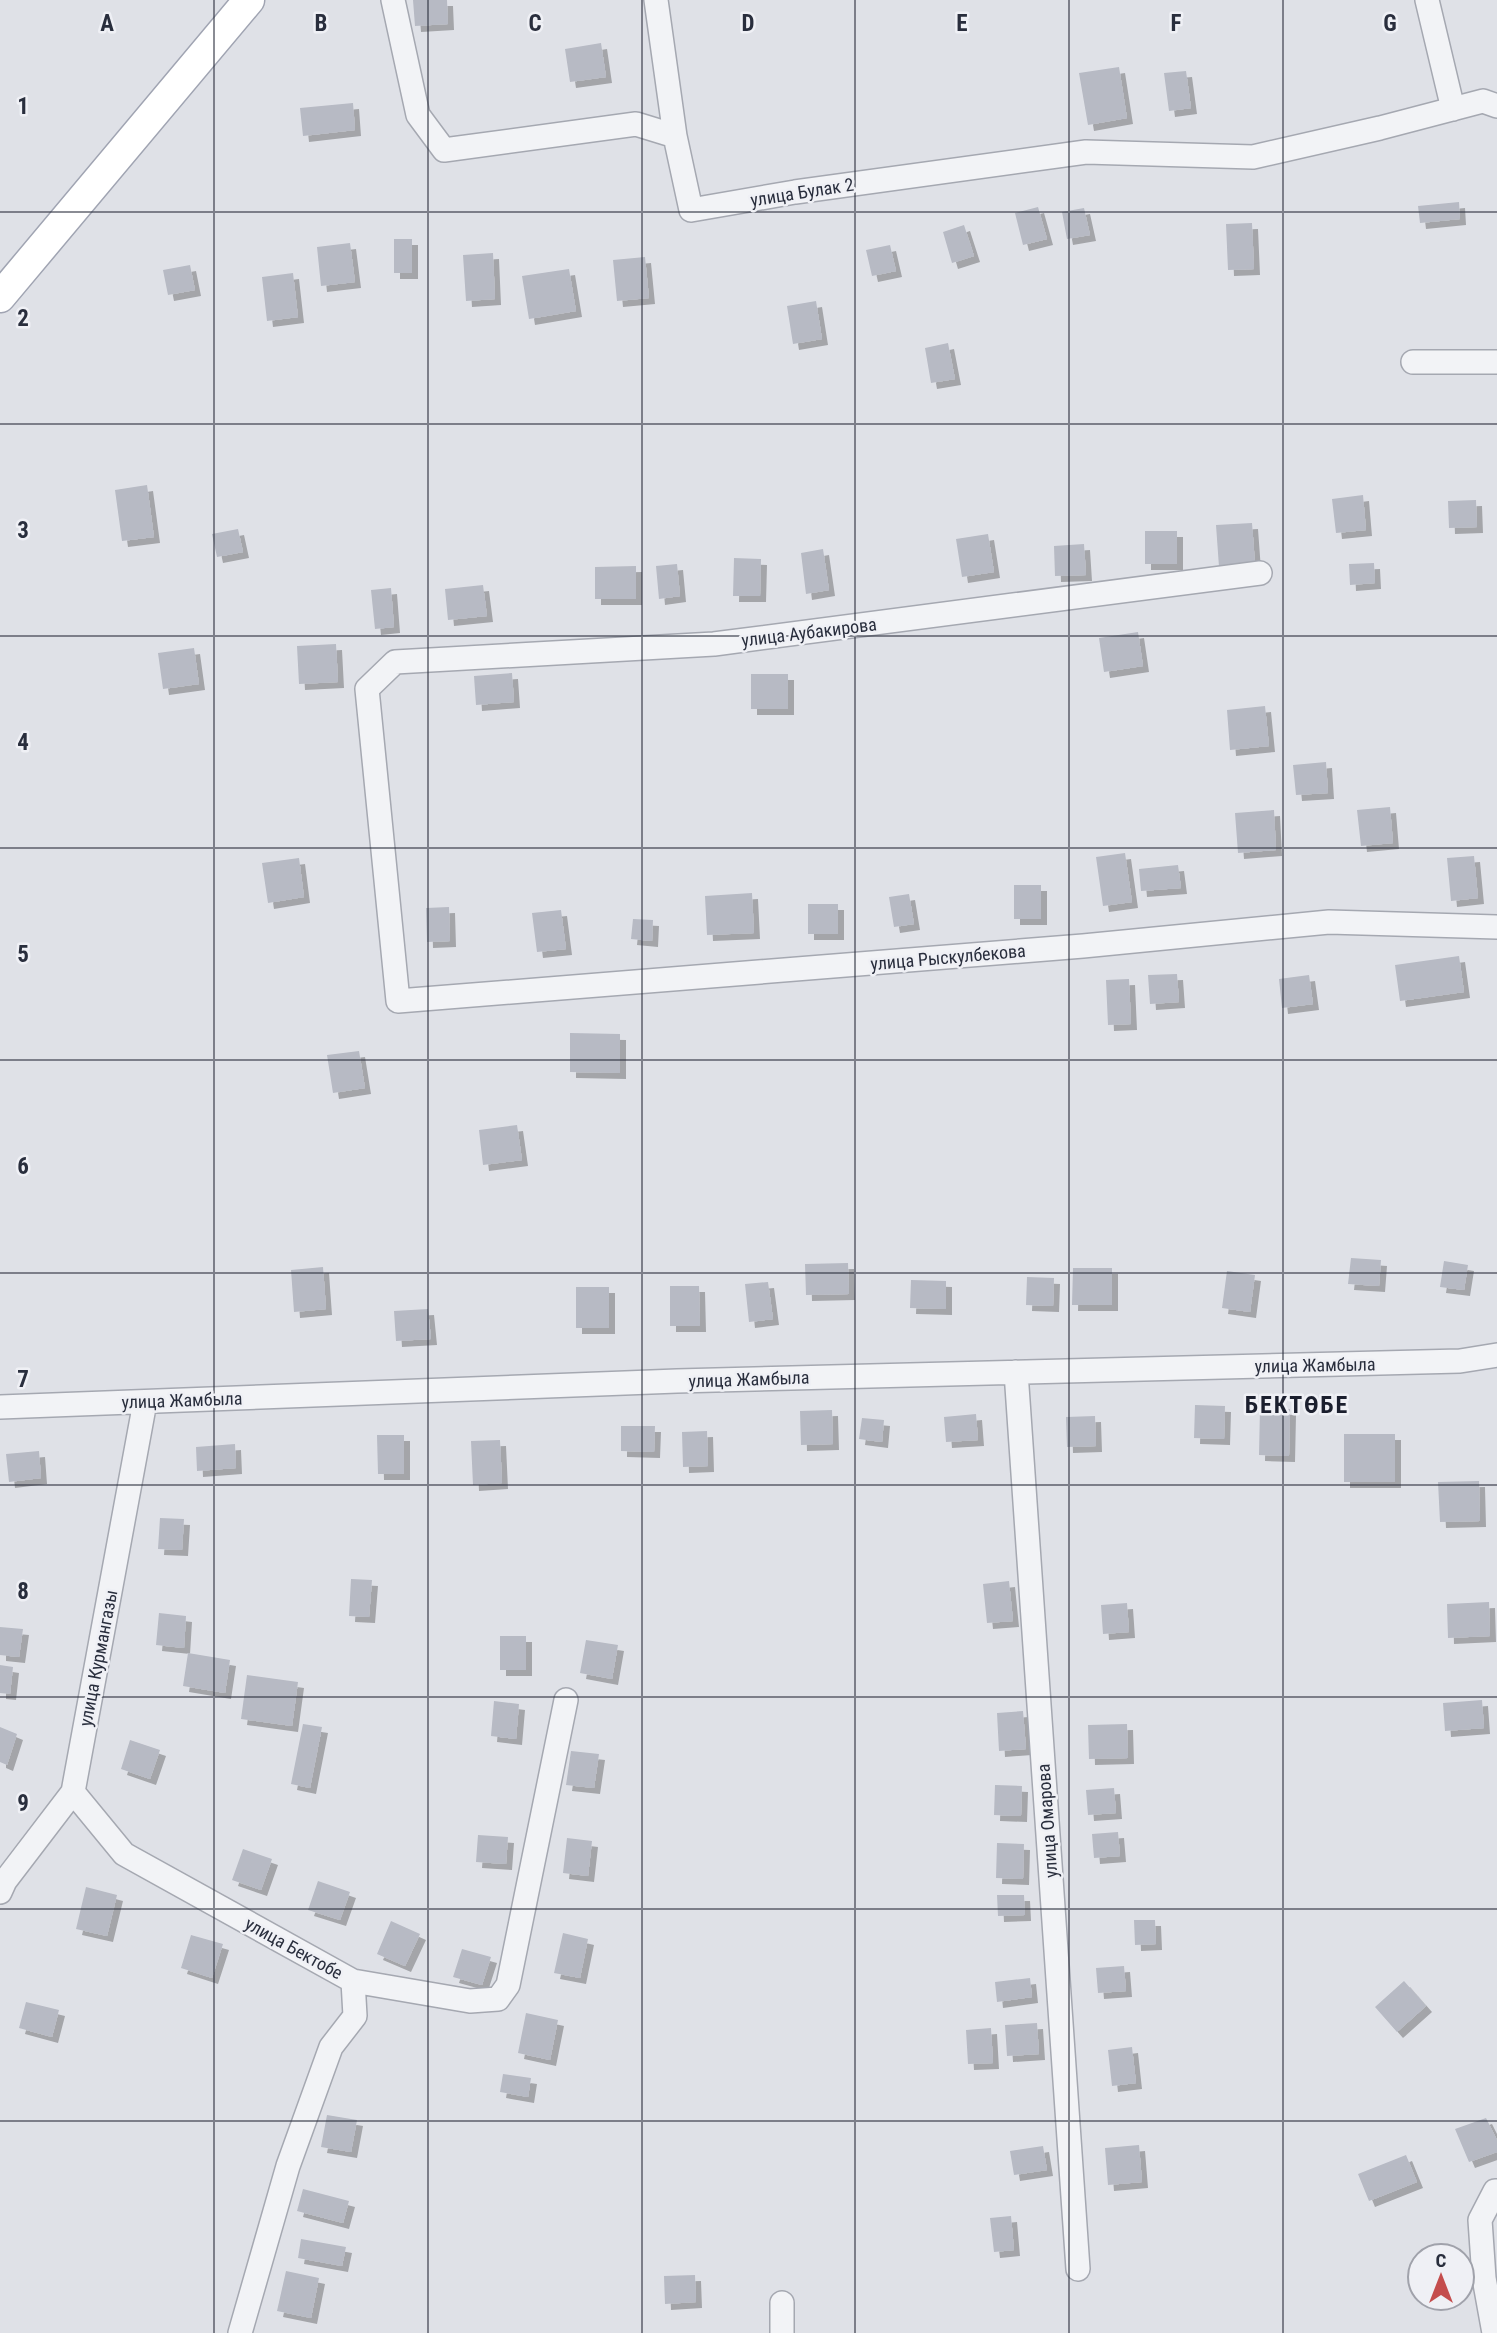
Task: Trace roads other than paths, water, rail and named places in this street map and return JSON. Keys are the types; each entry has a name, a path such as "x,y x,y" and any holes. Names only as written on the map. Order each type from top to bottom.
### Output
{"main road":[{"path":"0,297 249,0"}],"street":[{"path":"393,0 418,115 444,150 636,124 675,136 656,0"},
{"path":"1427,0 1453,109 1483,101 1497,106"},
{"name":"улица Булак 2","path":"675,136 691,210 795,192 1086,152 1253,157 1453,109"},
{"path":"1413,362 1497,362"},
{"name":"улица Аубакирова","path":"398,1001 367,689 395,662 714,644 1260,573"},
{"name":"улица Рыскулбекова","path":"398,1001 1083,946 1329,922 1497,927"},
{"name":"улица Жамбыла","path":"0,1407 677,1381 1460,1361 1497,1355"},
{"name":"улица Омарова","path":"1016,1372 1078,2269"},
{"name":"улица Курмангазы","path":"0,1892 5,1881 73,1792 145,1402"},
{"path":"353,1980 470,2001 498,1999 508,1985 566,1700"},
{"name":"улица Бектобе","path":"73,1792 124,1854 353,1980 355,2016 331,2047 288,2166 240,2333"},
{"path":"1494,2333 1483,2278 1480,2220 1497,2190"},
{"path":"782,2303 782,2333"}],"district":[{"name":"БЕКТӨБЕ","path":"1297,1405"}]}
